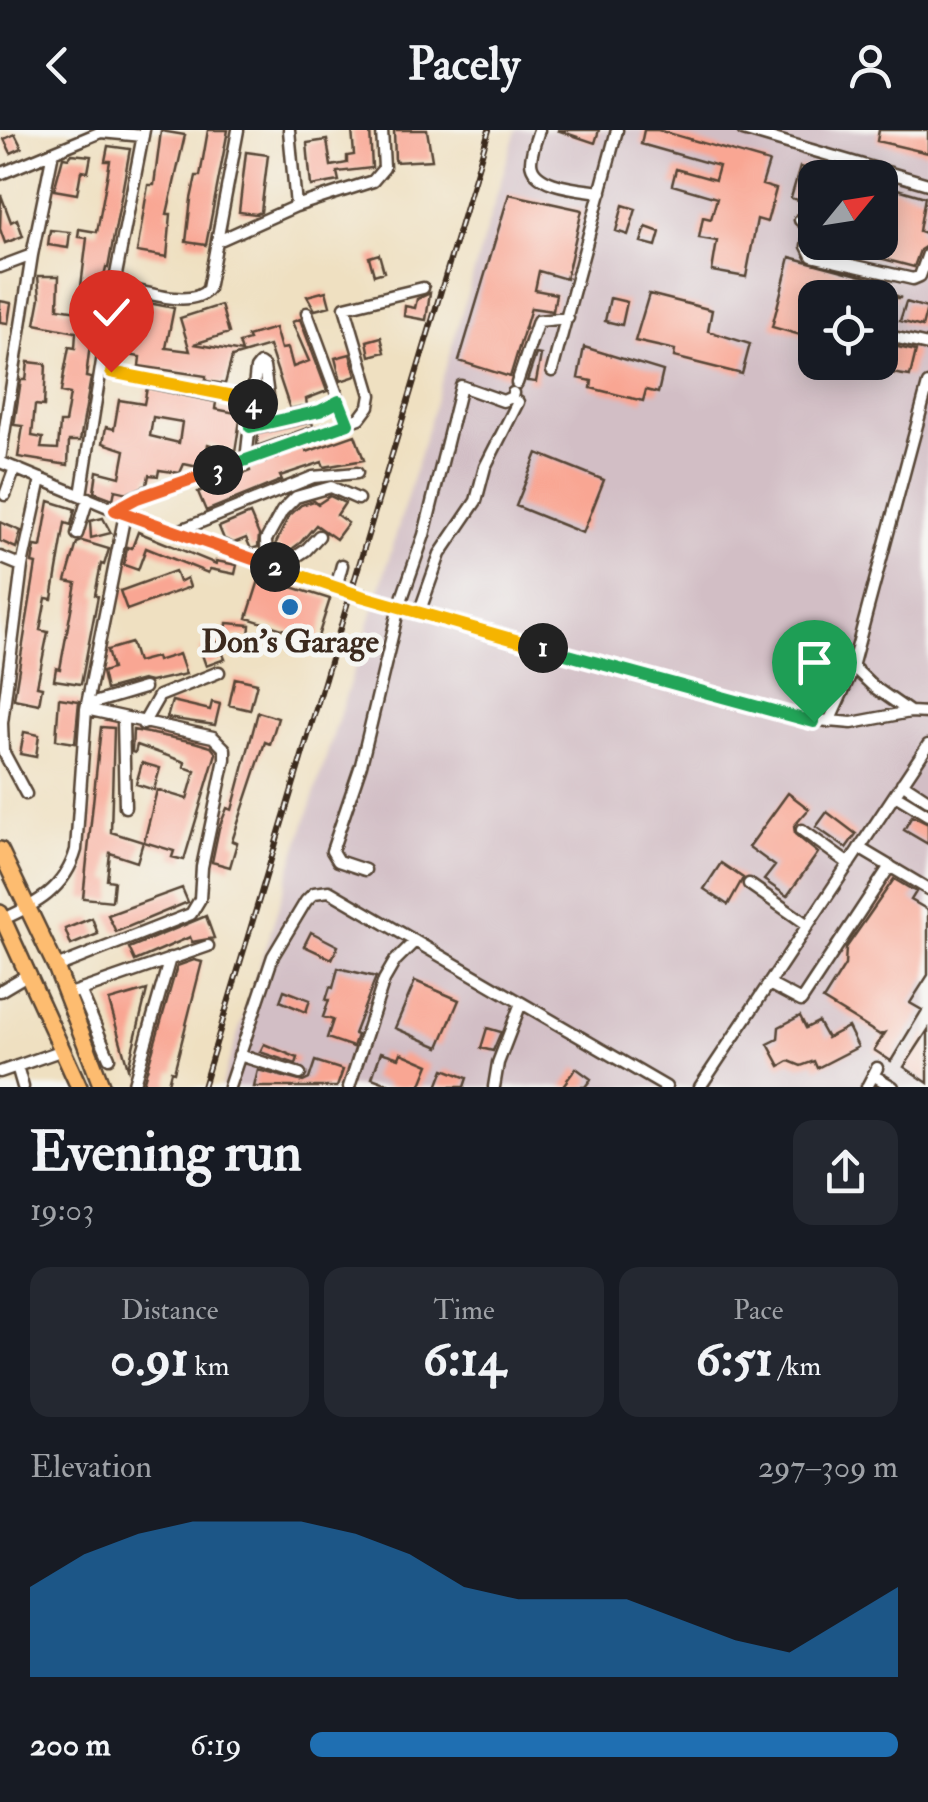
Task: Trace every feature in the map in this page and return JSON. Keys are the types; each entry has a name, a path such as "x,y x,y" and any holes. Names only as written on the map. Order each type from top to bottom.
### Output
{"highway":[{"path":"0,850 56,967 73,993 103,1063 102,1087"},
{"path":"1,918 77,1081"}],"street":[{"path":"114,285 188,300 208,289 238,130"},
{"path":"289,130 296,206"},
{"path":"218,241 296,206 373,181 384,168 382,130"},
{"path":"539,130 531,160 534,173 570,187 601,192"},
{"path":"552,371 617,130"},
{"path":"743,130 928,184"},
{"path":"0,174 102,132 143,133 114,285 77,534"},
{"path":"53,152 32,255 0,461 120,512 336,588 795,718 852,723 910,712 928,713"},
{"path":"830,260 913,279 920,276 928,254"},
{"path":"0,267 32,255"},
{"path":"1,918 29,908 46,896 70,870 76,850 87,707 120,512 137,498 360,418 371,395 345,307 423,288"},
{"path":"307,313 348,424"},
{"path":"418,613 440,554 476,501 484,467 516,393 538,321 568,318"},
{"path":"898,338 928,346"},
{"path":"101,370 253,404 246,451"},
{"path":"829,722 852,666 928,384"},
{"path":"365,870 338,861 332,851 360,765 398,607 424,535 461,386 503,401 516,393"},
{"path":"250,427 320,411 339,401"},
{"path":"4,495 14,468"},
{"path":"176,532 313,478 358,473"},
{"path":"26,794 3,751 6,676 22,566 41,479"},
{"path":"273,566 266,540 282,510 296,496 331,487 358,499"},
{"path":"424,535 447,544"},
{"path":"273,566 306,550 319,536"},
{"path":"0,557 22,566"},
{"path":"336,588 342,565"},
{"path":"0,664 6,676"},
{"path":"852,666 910,712"},
{"path":"143,724 159,696 219,672"},
{"path":"87,707 144,688"},
{"path":"56,967 191,914 197,908 225,749 213,738 123,720 87,707"},
{"path":"123,720 124,807"},
{"path":"700,1087 928,745"},
{"path":"902,783 928,800"},
{"path":"895,795 928,815"},
{"path":"802,830 849,864"},
{"path":"859,848 928,888"},
{"path":"769,984 801,1000 890,866"},
{"path":"748,884 808,925"},
{"path":"229,1087 273,956 314,893 329,891 666,1087"},
{"path":"350,1087 384,980 395,961 415,941"},
{"path":"73,993 208,946"},
{"path":"133,1086 170,958"},
{"path":"0,992 28,974"},
{"path":"494,1087 498,1064 521,1003"},
{"path":"0,1072 63,1050"},
{"path":"239,1055 300,1074"},
{"path":"17,1066 24,1087"},
{"path":"867,1087 875,1072 893,1087"}],"shaded area":[{"path":"516,130 928,130 928,1087 221,1087 384,575"}],"building":[{"path":"208,130 228,130 206,245 186,242 191,199 196,176 200,176"},
{"path":"352,130 370,130 372,168 337,172 339,181 311,186 307,143 327,140 331,166 347,163 347,156 354,155"},
{"path":"394,130 427,130 432,160 395,162"},
{"path":"557,130 599,130 595,143"},
{"path":"644,130 658,130 769,162 762,185 776,189 767,222 757,219 746,277 712,271 717,241 699,238 703,217 711,219 717,198 672,185 676,169 715,180 719,166 641,144"},
{"path":"879,130 928,130 928,153 877,141"},
{"path":"161,131 185,135 167,214 171,214 167,257 137,252 148,185 154,185"},
{"path":"15,134 22,148 11,153 4,139"},
{"path":"108,146 130,149 94,322 95,344 90,344 86,377 91,378 80,441 69,441 68,465 18,457 23,426 14,425 28,362 46,364 44,406 35,405 32,436 43,438 41,448 58,449 60,423 65,423 70,394 61,392 69,347 75,348 76,332 35,324 40,298 38,276 59,276 58,308 78,311 87,238 78,237 79,229 97,232 110,161 105,161"},
{"path":"246,152 268,155 261,212 256,214 239,212"},
{"path":"91,156 88,172 81,171 77,194 54,190 63,157"},
{"path":"798,174 798,200 791,198"},
{"path":"898,189 925,197 919,231 928,234 928,245 920,250 914,267 887,260 898,260"},
{"path":"509,194 582,210 566,279 539,271 535,290 556,294 553,311 531,308 510,377 459,361"},
{"path":"1,195 11,222 17,219 23,236 5,243 0,229"},
{"path":"623,205 636,209 628,235 616,231"},
{"path":"646,227 660,232 656,246 641,242"},
{"path":"50,230 70,232 68,248 48,245"},
{"path":"379,254 384,272 374,275 369,257"},
{"path":"790,257 877,280 798,280 798,334 772,327"},
{"path":"326,291 330,306 315,310 307,296"},
{"path":"430,293 426,320 404,316 405,306 415,308 417,299"},
{"path":"649,294 712,310 708,331 750,344 742,374 674,357 675,350 635,341"},
{"path":"610,298 627,302 622,325 605,321"},
{"path":"133,300 174,308 166,348 190,351 180,318 221,305 229,333 194,344 242,352 239,343 249,340 247,336 275,328 281,349 288,348 293,367 309,361 292,322 300,319 327,391 306,399 307,405 290,409 269,346 232,357 225,384 206,381 206,376 139,366 140,357 117,353 120,337 126,338"},
{"path":"0,301 11,303 8,323 0,322"},
{"path":"906,302 927,308 922,327 900,321"},
{"path":"381,337 385,352 370,356 367,341"},
{"path":"584,347 663,371 658,393 646,390 643,401 591,388 592,381 578,378"},
{"path":"898,347 916,351 910,376 898,374"},
{"path":"350,354 356,376 341,381 335,358"},
{"path":"536,354 541,355 536,382 527,381"},
{"path":"147,388 216,402 215,409 241,414 235,452 208,444 205,463 199,462 198,467 184,464 180,473 159,470 158,476 149,475 147,485 128,493 115,490 113,499 94,492 97,471 120,477 125,450 103,443 106,427 114,429 119,400 144,404","holes":["153,417 182,422 179,443 150,436"]},
{"path":"312,422 313,426 257,446 258,434"},
{"path":"355,435 364,460 324,467 322,462 280,476 282,480 206,511 198,492 250,471 249,467"},
{"path":"537,453 604,480 583,533 516,506"},
{"path":"330,496 345,503 337,515 348,523 336,539 316,525 285,554 275,545 289,516 301,505 314,501 318,504"},
{"path":"49,501 75,509 71,525 65,523 52,599 46,598 40,630 48,632 37,686 42,687 39,704 14,699 36,564 32,563 35,546 41,547"},
{"path":"250,514 259,535 258,547 251,549 246,538 234,543 224,539 219,527"},
{"path":"103,518 111,533 91,538 90,521"},
{"path":"0,522 21,531 16,548 0,541"},
{"path":"138,532 216,564 237,565 235,574 210,569 208,573 146,548 138,570 124,565 127,547 132,548"},
{"path":"77,543 109,549 104,565 101,564 81,684 54,680 56,668 60,669 76,583 66,581"},
{"path":"175,571 179,582 187,578 190,587 127,610 120,591"},
{"path":"260,577 330,599 317,640 247,618"},
{"path":"227,623 250,625 249,637 226,635"},
{"path":"218,642 225,659 206,666 200,649"},
{"path":"131,643 137,662 179,654 186,674 106,690 102,672 112,669 107,650"},
{"path":"235,678 257,683 250,710 229,705"},
{"path":"59,698 79,701 75,743 56,740"},
{"path":"172,701 210,710 212,702 220,704 215,725 167,718"},
{"path":"258,712 278,718 270,744 265,742 232,841 237,843 230,867 212,862 219,828 227,808 232,810"},
{"path":"101,727 114,728 111,832 143,842 137,862 110,853 107,880 114,881 112,901 83,898"},
{"path":"133,730 194,742 211,747 216,753 184,860 172,857 174,851 144,842 157,790 187,799 195,771 184,767 185,762 137,745 135,753 132,752"},
{"path":"24,732 39,735 36,757 20,754"},
{"path":"142,763 160,768 154,790 136,784"},
{"path":"788,793 809,809 794,826 795,834 818,853 787,896 764,880 775,866 749,847"},
{"path":"827,812 856,834 846,848 816,827"},
{"path":"912,816 928,824 928,844 904,830"},
{"path":"721,863 743,878 728,905 704,889"},
{"path":"894,879 916,892 911,900 928,910 928,975 910,1003 922,1010 891,1061 874,1050 885,1033 880,1035 823,1000 845,965 846,948"},
{"path":"182,888 188,902 116,932 108,915"},
{"path":"206,916 214,938 192,942 190,937 135,961 129,948"},
{"path":"92,918 98,934 71,945 65,929"},
{"path":"311,932 338,946 332,959 304,946"},
{"path":"194,960 202,962 174,1072 171,1071 167,1087 142,1087 177,966"},
{"path":"338,968 376,977 354,1034 357,1035 353,1047 327,1038 333,1020 323,1017"},
{"path":"415,981 459,1000 439,1047 395,1028"},
{"path":"147,990 128,1068 109,1001"},
{"path":"284,990 310,1000 306,1012 280,1001"},
{"path":"800,1016 806,1028 818,1022 827,1038 848,1027 858,1047 817,1068 814,1061 801,1066 789,1061 780,1066 768,1044 778,1039 779,1027"},
{"path":"487,1028 501,1032 493,1051 481,1048"},
{"path":"928,1030 928,1083 904,1067"},
{"path":"264,1044 298,1058 296,1064 260,1052"},
{"path":"381,1052 399,1058 401,1053 429,1065 420,1087 387,1087 388,1084 372,1078"},
{"path":"315,1061 343,1070 337,1087 254,1087 258,1070 303,1082 309,1079"},
{"path":"576,1068 591,1079 585,1087 562,1087"},
{"path":"444,1069 467,1078 464,1087 437,1087"}],"railway":[{"path":"203,1087 489,130"}],"place":[{"name":"Don’s Garage","path":"290,607"}],"route":[{"path":"111,372 253,400 250,427 320,411 339,401 348,424 137,498 115,510 361,596 814,722"}]}
